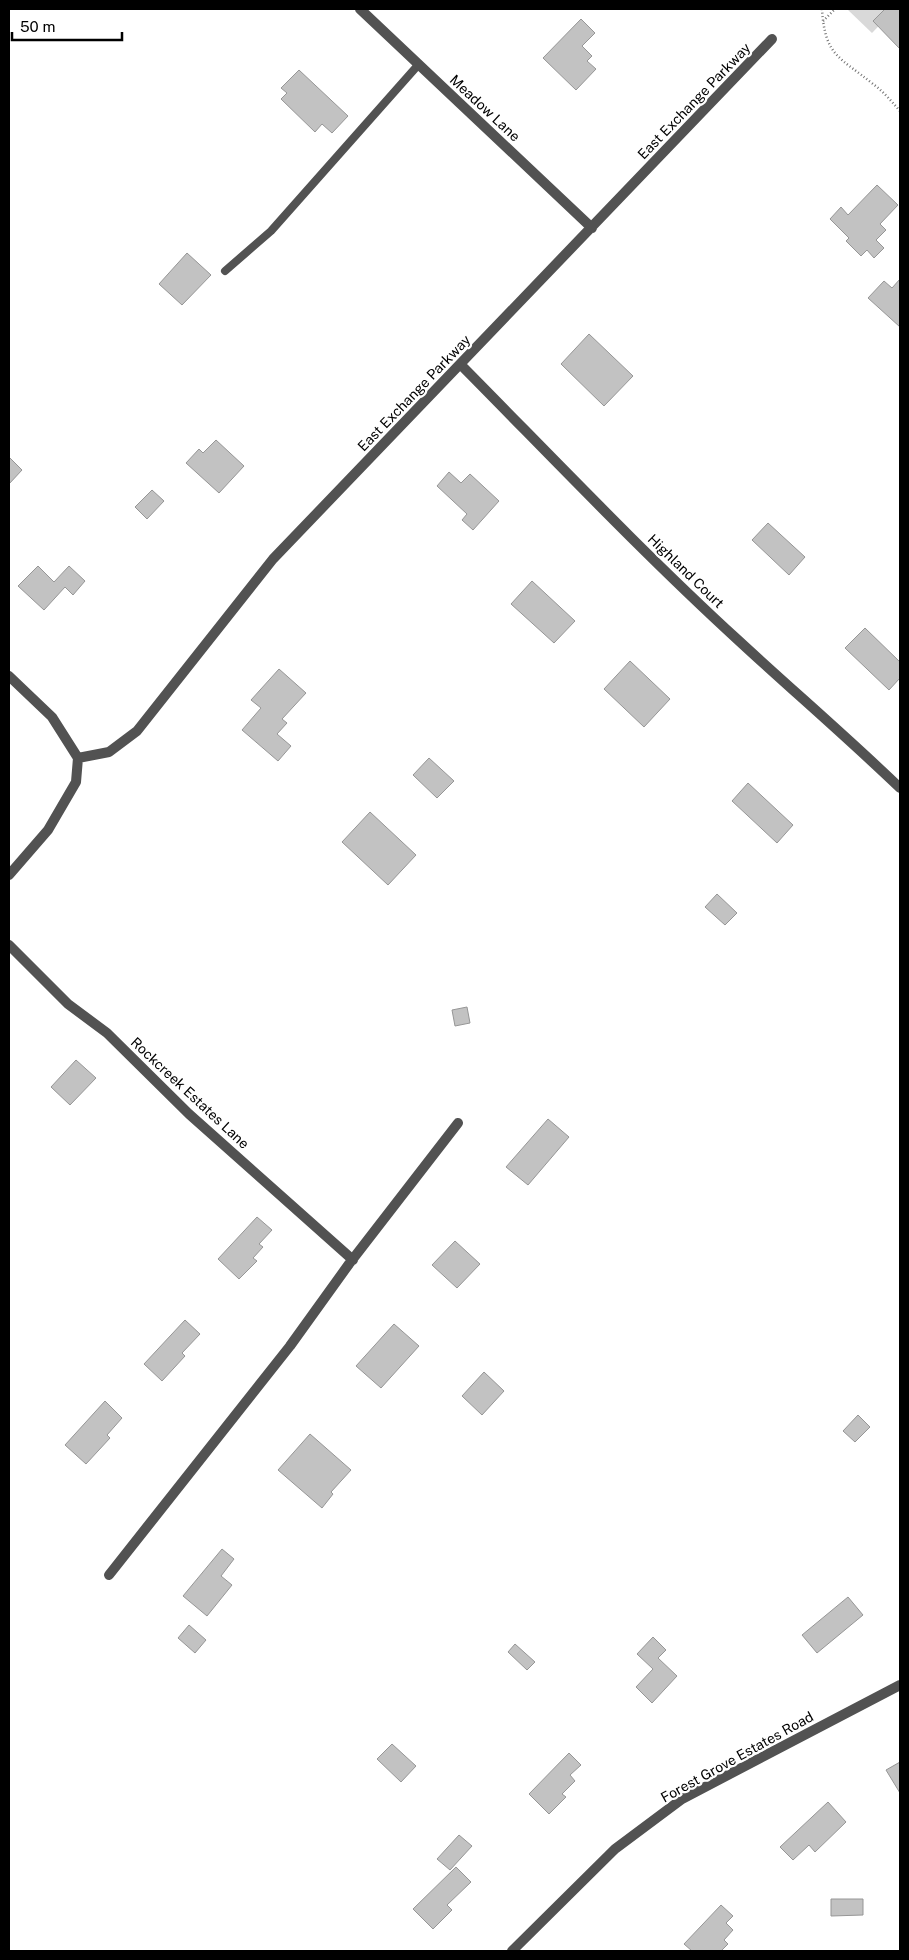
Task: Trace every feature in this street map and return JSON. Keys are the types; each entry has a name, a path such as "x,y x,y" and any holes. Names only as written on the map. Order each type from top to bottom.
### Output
{"street":[{"name":"Meadow Lane","path":"360,9 592,228"},
{"name":"East Exchange Parkway","path":"78,758 109,752 137,731 274,559 772,39"},
{"name":"Highland Court","path":"461,365 586,493 737,640 824,716 900,788"},
{"path":"9,676 52,717 78,758 76,782 48,830 9,874"},
{"name":"Rockcreek Estates Lane","path":"9,944 68,1004 107,1034 189,1114 353,1260"},
{"path":"110,1575 290,1346 458,1123"},
{"name":"Forest Grove Estates Road","path":"512,1951 615,1849 682,1799 900,1685"}],"lane":[{"path":"225,271 271,231 419,64"}],"path":[{"path":"822,9 828,41 838,59 875,84 900,111"},
{"path":"823,21 835,9"}],"shaded area":[{"path":"847,9 895,9 872,33"}],"building":[{"path":"885,9 900,9 900,49 873,21"},
{"path":"581,19 595,33 582,46 592,56 587,61 596,69 576,90 543,58"},
{"path":"299,70 348,116 332,133 322,124 315,132 281,99 287,93 281,88"},
{"path":"877,185 898,205 880,224 886,230 876,240 884,248 874,258 867,250 861,256 846,241 849,238 830,219 841,207 848,215"},
{"path":"187,253 211,275 182,305 159,284"},
{"path":"900,279 900,327 868,298 884,281 892,288"},
{"path":"589,334 633,376 604,406 561,364"},
{"path":"216,440 244,466 219,493 186,463 199,449 203,453"},
{"path":"9,457 22,470 9,484"},
{"path":"449,472 461,483 470,474 499,501 473,530 462,520 467,514 437,486"},
{"path":"152,490 164,501 147,519 135,507"},
{"path":"768,523 805,557 789,575 752,540"},
{"path":"38,566 54,582 69,566 85,581 73,595 65,587 44,610 18,586"},
{"path":"532,581 575,621 554,643 511,604"},
{"path":"865,628 900,662 900,678 889,690 845,648"},
{"path":"630,661 670,699 644,727 604,689"},
{"path":"279,669 306,693 282,719 287,723 277,734 291,746 278,761 242,730 261,708 251,700"},
{"path":"429,758 454,781 437,798 413,775"},
{"path":"748,783 793,825 777,843 732,801"},
{"path":"370,812 416,855 388,885 342,842"},
{"path":"717,894 737,913 725,925 705,907"},
{"path":"467,1007 470,1023 455,1026 452,1010"},
{"path":"76,1060 96,1078 70,1105 51,1087"},
{"path":"548,1119 569,1137 528,1185 506,1167"},
{"path":"257,1217 272,1230 259,1244 263,1247 253,1258 257,1261 239,1279 218,1259"},
{"path":"455,1241 480,1264 457,1288 432,1265"},
{"path":"185,1320 200,1334 182,1353 185,1356 162,1381 144,1364"},
{"path":"394,1324 419,1346 381,1388 356,1366"},
{"path":"484,1372 504,1391 482,1415 462,1396"},
{"path":"105,1401 122,1418 107,1435 110,1438 86,1464 65,1445"},
{"path":"858,1415 870,1427 855,1442 843,1431"},
{"path":"310,1434 351,1470 331,1492 333,1494 322,1508 278,1470"},
{"path":"222,1549 234,1559 221,1576 232,1585 207,1616 183,1596"},
{"path":"848,1597 863,1615 817,1653 802,1635"},
{"path":"189,1625 206,1640 195,1653 178,1638"},
{"path":"653,1637 666,1650 658,1658 677,1676 652,1703 636,1687 653,1669 637,1654"},
{"path":"515,1644 535,1662 527,1670 508,1652"},
{"path":"392,1744 416,1766 401,1782 377,1759"},
{"path":"569,1753 581,1765 570,1775 575,1781 562,1794 566,1797 549,1814 529,1794"},
{"path":"900,1762 900,1793 886,1770"},
{"path":"828,1802 846,1822 815,1852 809,1845 793,1860 780,1847"},
{"path":"459,1835 472,1846 450,1870 437,1859"},
{"path":"456,1867 471,1882 447,1905 452,1910 433,1929 413,1909"},
{"path":"831,1899 863,1899 863,1915 831,1916"},
{"path":"721,1905 733,1916 726,1923 733,1930 724,1940 728,1944 721,1951 692,1951 684,1944"}]}
